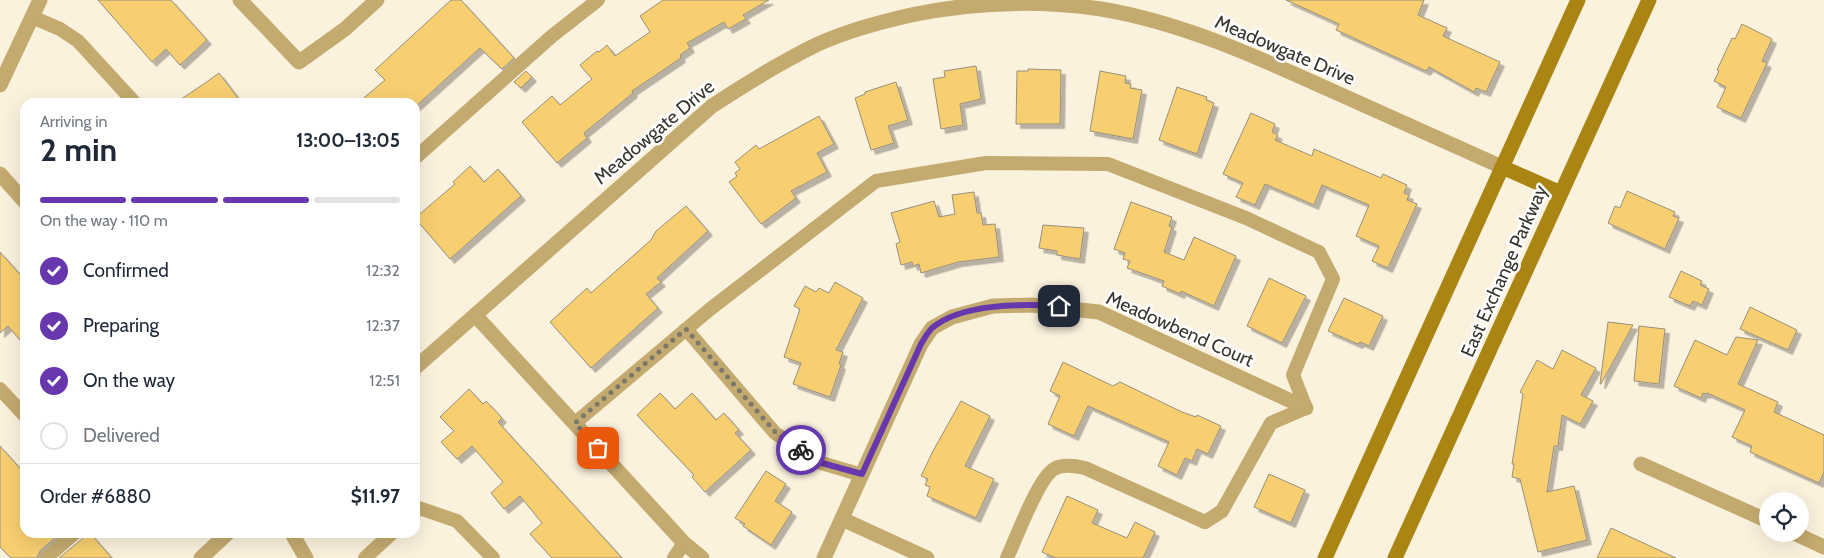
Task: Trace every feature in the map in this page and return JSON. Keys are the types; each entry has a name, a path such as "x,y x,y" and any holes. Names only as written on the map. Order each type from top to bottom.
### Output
{"main road":[{"path":"1325,558 1578,0"},
{"name":"East Exchange Parkway","path":"1395,558 1649,0"},
{"path":"1502,167 1561,193"}],"street":[{"path":"0,85 40,0"},
{"path":"240,0 298,62 346,28 377,0"},
{"name":"Meadowgate Drive","path":"420,364 712,106 764,71 820,43 879,22 939,4 1047,3 1100,9 1153,21 1261,59 1502,167"},
{"path":"0,174 20,196"},
{"name":"Meadowbend Court","path":"824,558 921,344 932,328 952,317 993,306 1041,306 1099,312 1306,408"},
{"path":"475,315 684,543 702,558"},
{"path":"1641,464 1759,517"},
{"path":"842,519 927,558"},
{"path":"201,558 223,538"},
{"path":"294,538 306,558"},
{"path":"1809,540 1824,546"}],"lane":[{"path":"420,154 552,36 598,0"},
{"path":"32,17 60,29 78,41 130,98"},
{"path":"575,423 686,329 876,181 986,163 1108,164 1246,218 1320,252 1333,279 1293,375 1306,408 1271,423 1222,510 1205,522 1085,468 1071,466 1054,469 1040,485 1007,558"},
{"path":"686,329 776,433 818,462 862,474"},
{"path":"0,389 20,411"},
{"path":"420,508 457,521 493,558"},
{"path":"46,558 69,538"},
{"path":"365,558 387,538"},
{"path":"674,558 684,543"}],"building":[{"path":"98,0 171,0 207,40 180,65 166,49 152,62"},
{"path":"451,0 461,0 514,58 502,69 480,48 420,102 420,98 364,98 385,80 375,70"},
{"path":"663,0 769,0 743,15 746,19 728,29 724,22 687,43 690,48 680,55 681,58 632,91 633,93 584,133 587,138 557,163 522,122 552,96 560,105 592,79 580,65 597,51 599,52 607,45 615,56 650,32 640,16"},
{"path":"1286,0 1424,0 1418,15 1447,28 1443,36 1500,62 1486,92 1476,88 1474,92 1429,67 1426,71 1336,30 1339,24"},
{"path":"1742,24 1772,39 1762,61 1767,63 1741,118 1717,107 1726,87 1714,81 1732,38 1735,39"},
{"path":"976,66 981,99 960,104 963,125 941,129 933,79 945,77 944,71"},
{"path":"1028,69 1061,70 1060,124 1016,124 1017,71 1028,71"},
{"path":"526,71 532,77 521,88 514,82"},
{"path":"1100,71 1126,76 1125,83 1131,84 1130,88 1142,90 1133,139 1090,131"},
{"path":"219,73 238,98 183,98"},
{"path":"896,82 908,120 888,126 894,143 871,150 855,98 865,94 865,92"},
{"path":"1177,87 1207,97 1206,100 1214,103 1197,154 1159,140"},
{"path":"1251,113 1275,124 1272,132 1278,135 1275,140 1312,156 1314,149 1381,178 1383,174 1407,185 1404,193 1409,195 1407,200 1417,204 1388,268 1372,261 1379,246 1356,236 1369,205 1322,185 1314,205 1265,184 1255,205 1236,197 1243,183 1223,174"},
{"path":"819,116 834,144 817,153 827,172 791,191 796,198 761,224 729,182 737,176 735,173 740,169 735,162 756,145 759,149"},
{"path":"470,166 484,182 498,169 521,196 450,259 420,224 420,214 455,184 453,182"},
{"path":"1627,191 1675,212 1673,216 1679,218 1665,249 1608,223 1615,206 1620,208"},
{"path":"974,192 977,213 981,213 983,225 995,224 999,257 958,262 921,273 919,264 913,266 912,262 901,265 896,244 900,242 891,213 934,201 939,217 955,214 952,195"},
{"path":"1131,202 1172,217 1169,226 1172,227 1164,252 1184,260 1194,237 1236,256 1214,306 1181,291 1180,294 1162,286 1164,281 1127,268 1130,261 1123,259 1125,253 1114,249"},
{"path":"686,206 708,231 657,278 661,282 646,294 658,308 591,368 550,322 587,288 591,293 651,240 656,231"},
{"path":"1043,225 1084,228 1080,259 1057,255 1057,251 1039,248"},
{"path":"0,252 20,274 20,340 8,326 0,333"},
{"path":"1681,271 1702,281 1700,285 1709,289 1702,305 1693,301 1690,306 1669,297"},
{"path":"1269,278 1306,296 1282,343 1247,326"},
{"path":"835,282 863,298 836,350 843,352 839,364 841,365 830,397 793,384 801,363 784,357 800,309 794,306 805,286 816,292 819,288 829,293"},
{"path":"1344,298 1383,316 1369,346 1360,342 1358,344 1328,331"},
{"path":"1750,307 1797,330 1788,350 1740,329"},
{"path":"1608,322 1633,325 1600,384"},
{"path":"1639,326 1665,329 1659,384 1634,381"},
{"path":"1736,337 1758,340 1738,384 1778,402 1774,412 1824,435 1824,472 1819,483 1750,452 1752,446 1732,437 1745,410 1707,393 1703,393 1701,398 1674,386 1695,340 1727,355"},
{"path":"1562,350 1596,368 1581,395 1593,401 1580,424 1562,415 1558,446 1554,446 1547,492 1574,486 1587,540 1538,552 1520,479 1512,477 1514,464 1512,464 1523,394 1520,392 1537,360 1553,369"},
{"path":"1063,362 1113,386 1120,382 1182,412 1196,417 1197,415 1221,426 1208,454 1197,449 1192,461 1185,458 1177,475 1158,466 1169,442 1088,406 1074,436 1048,424 1060,396 1050,391"},
{"path":"469,389 483,404 486,401 502,418 498,422 622,558 552,558 530,534 542,523 520,496 504,509 491,493 503,482 472,446 457,459 441,442 454,431 440,417"},
{"path":"660,393 675,409 692,393 716,420 724,413 739,430 735,433 751,450 705,492 692,477 694,475 637,415"},
{"path":"961,401 990,416 965,466 994,479 976,518 927,496 930,487 925,485 928,479 921,476"},
{"path":"0,446 20,468 20,538 55,538 40,551 37,558 11,558 0,547"},
{"path":"766,471 786,484 775,501 792,512 771,545 743,526 745,524 735,518"},
{"path":"1269,474 1305,490 1291,523 1254,507"},
{"path":"1067,496 1098,510 1092,523 1127,538 1135,522 1155,532 1143,558 1056,558 1042,552"},
{"path":"1611,528 1676,558 1597,558"},
{"path":"94,538 112,558 59,558 82,539"}],"way so far":[{"path":"598,448 575,423 686,329 776,433 801,450"}],"route":[{"path":"801,450 818,462 862,474 921,344 932,328 952,317 993,306 1059,306"}]}
